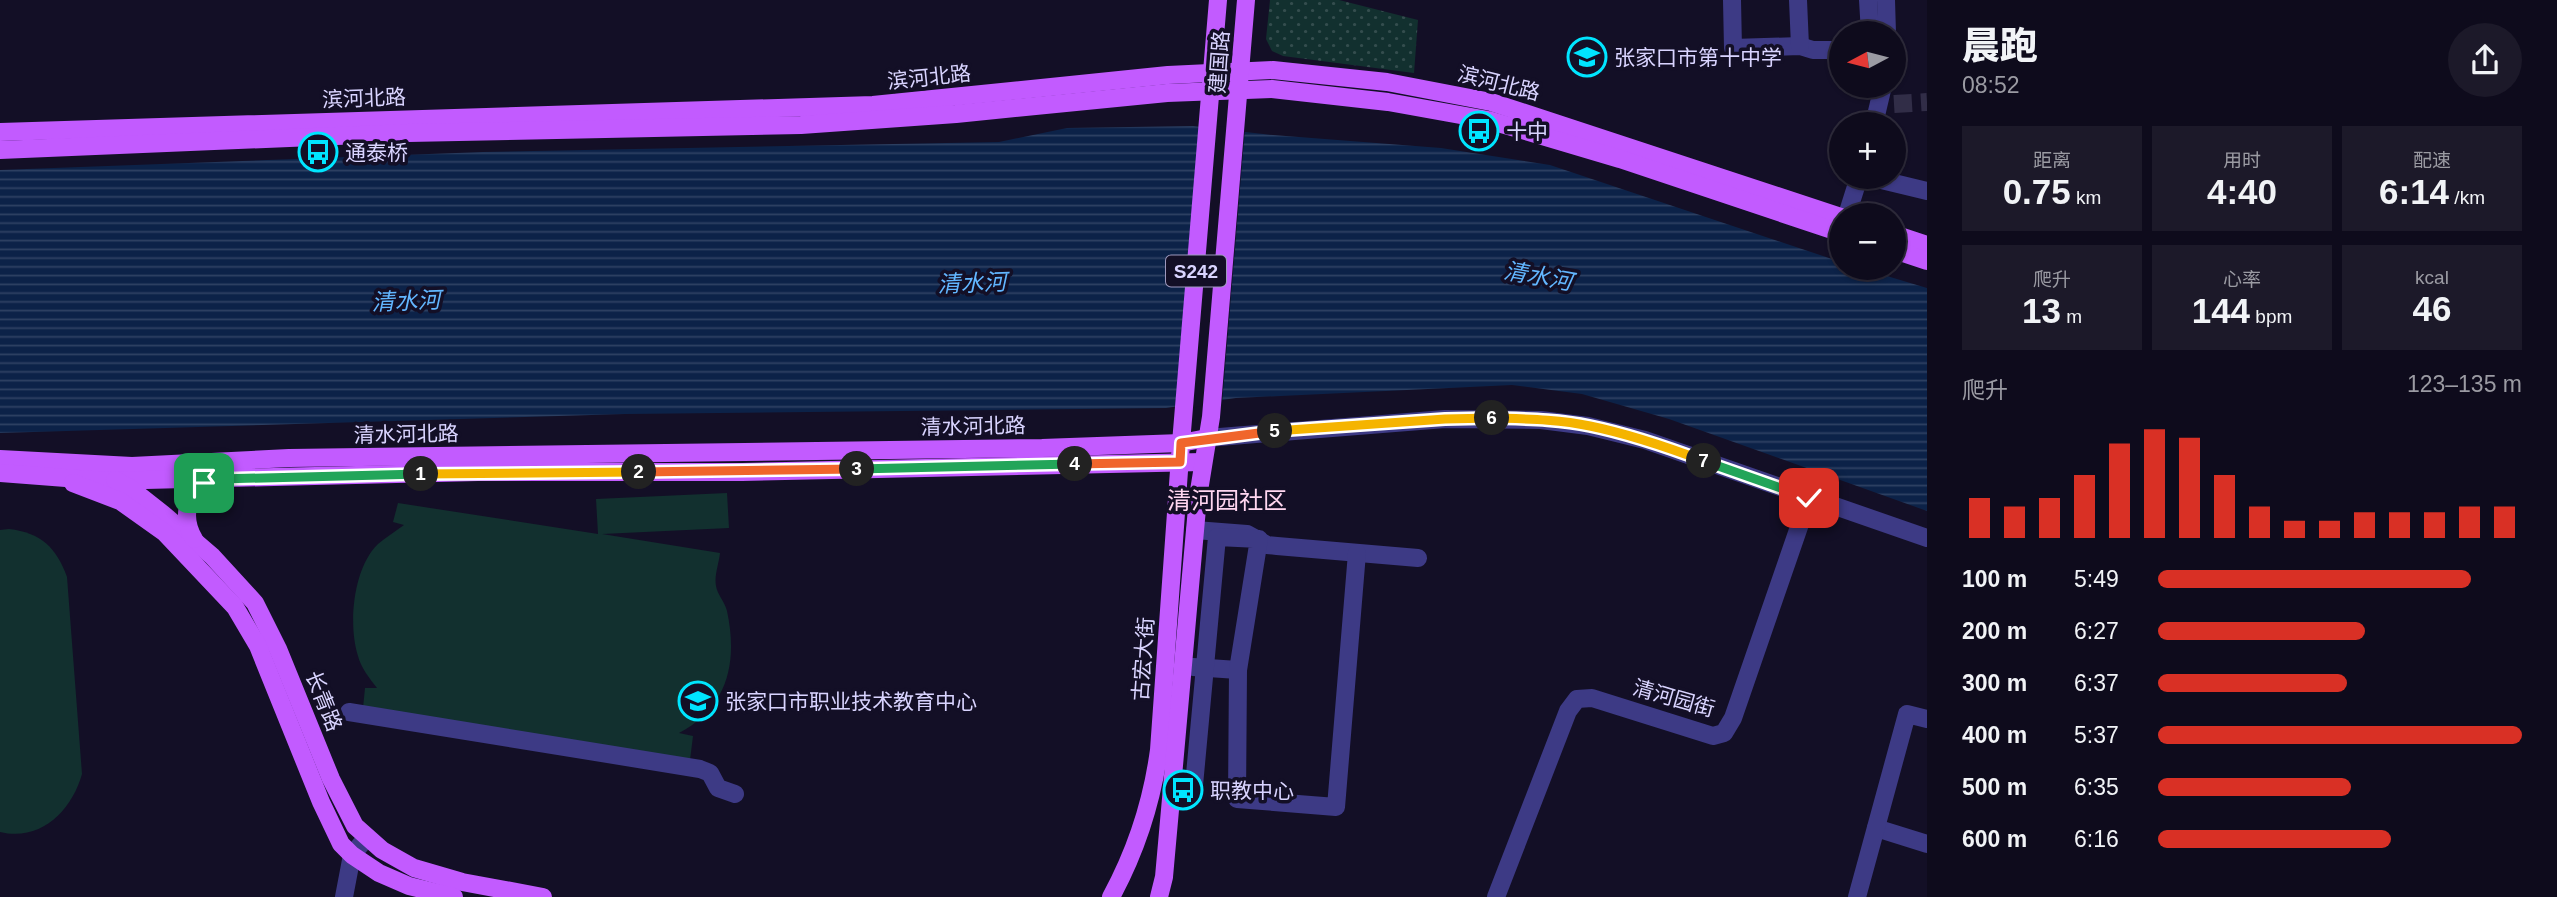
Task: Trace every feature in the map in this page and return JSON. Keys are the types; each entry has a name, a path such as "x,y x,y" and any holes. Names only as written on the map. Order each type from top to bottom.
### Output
{"main road":[{"name":"建国路","path":"1184,417 1218,0"},
{"name":"建国路","path":"1211,417 1246,0"},
{"name":"滨河北路","path":"0,150 408,133 800,125 943,115 1212,80 1241,70 1273,70 1387,82 1491,102 1829,213"},
{"name":"滨河北路","path":"0,132 873,105 1212,80 1240,89 1272,89 1388,102 1488,120 1620,159 1829,229"},
{"path":"1906,238 1927,245"},
{"path":"1906,254 1927,261"},
{"name":"古宏大街","path":"1111,897 1128,865 1141,831 1152,793 1158,757 1184,417"},
{"name":"古宏大街","path":"1161,897 1195,530 1211,417"},
{"name":"清水河北路","path":"0,473 64,471 89,465 132,466 289,458 834,452 1181,443 1207,438"},
{"name":"清水河北路","path":"0,459 117,481 478,472 742,472 1203,462"},
{"name":"长青路","path":"89,465 130,488 196,542 255,603 278,649 331,779 355,826 382,850 414,868 462,882 543,897"},
{"name":"长青路","path":"64,471 120,501 165,533 235,607 258,646 341,844 379,873 409,886 454,897"},
{"path":"196,542 188,528 189,499 204,483 219,479"}],"street":[{"path":"1732,0 1733,48 1800,46 1812,50 1829,50"},
{"path":"1798,0 1800,46"},
{"path":"1868,0 1869,21"},
{"path":"1886,0 1887,21"},
{"path":"1906,186 1927,191"},
{"name":"清水河北路","path":"1207,438 1445,419 1541,420 1588,426 1645,440 1927,538"},
{"name":"清河园街","path":"1496,897 1568,711 1577,699 1592,698 1713,736 1724,733 1733,719 1809,498"},
{"path":"1195,530 1247,534 1267,545 1418,558"},
{"path":"1193,796 1217,537 1259,539"},
{"path":"1259,539 1238,670 1237,799 1336,807 1357,553"},
{"path":"1183,666 1238,670"},
{"path":"349,712 700,769 710,773 718,788 735,794"},
{"path":"1857,897 1908,714 1927,719"},
{"path":"1876,828 1927,844"},
{"path":"344,897 352,855 367,837"}],"green space":[{"path":"1270,0 1339,0 1418,20 1414,73 1283,56 1272,51 1266,39"},
{"path":"727,493 729,528 602,534 720,553 716,582 727,611 730,665 719,696 709,710 679,733 693,736 690,760 363,708 365,688 377,688 363,669 358,656 353,629 355,597 363,567 370,554 378,544 404,525 393,522 398,503 598,534 596,499"},
{"path":"9,529 30,534 46,543 58,557 67,577 82,774 71,800 53,820 41,828 15,834 0,832 0,530"}],"water":[{"name":"清水河","path":"1193,126 1441,148 1550,165 1829,258 1829,280 1900,280 1927,288 1927,511 1669,419 1582,394 1512,385 1236,398 1166,408 625,414 0,433 0,170 483,152 999,142 1067,128"}],"pier":[{"path":"1202,125 1245,128 1222,403 1178,410"}],"tunnel":[{"path":"1894,104 1927,102"}],"place":[{"name":"张家口市第十中学","path":"1587,57"},
{"name":"十中","path":"1479,131"},
{"name":"通泰桥","path":"318,152"},
{"name":"张家口市职业技术教育中心","path":"698,701"},
{"name":"职教中心","path":"1183,790"}],"district":[{"name":"清河园社区","path":"1227,500"}],"route":[{"path":"204,483 219,479 478,472 742,472 1180,462 1181,443 1207,438 1261,432 1490,418 1541,420 1588,426 1645,440 1809,498"}]}
